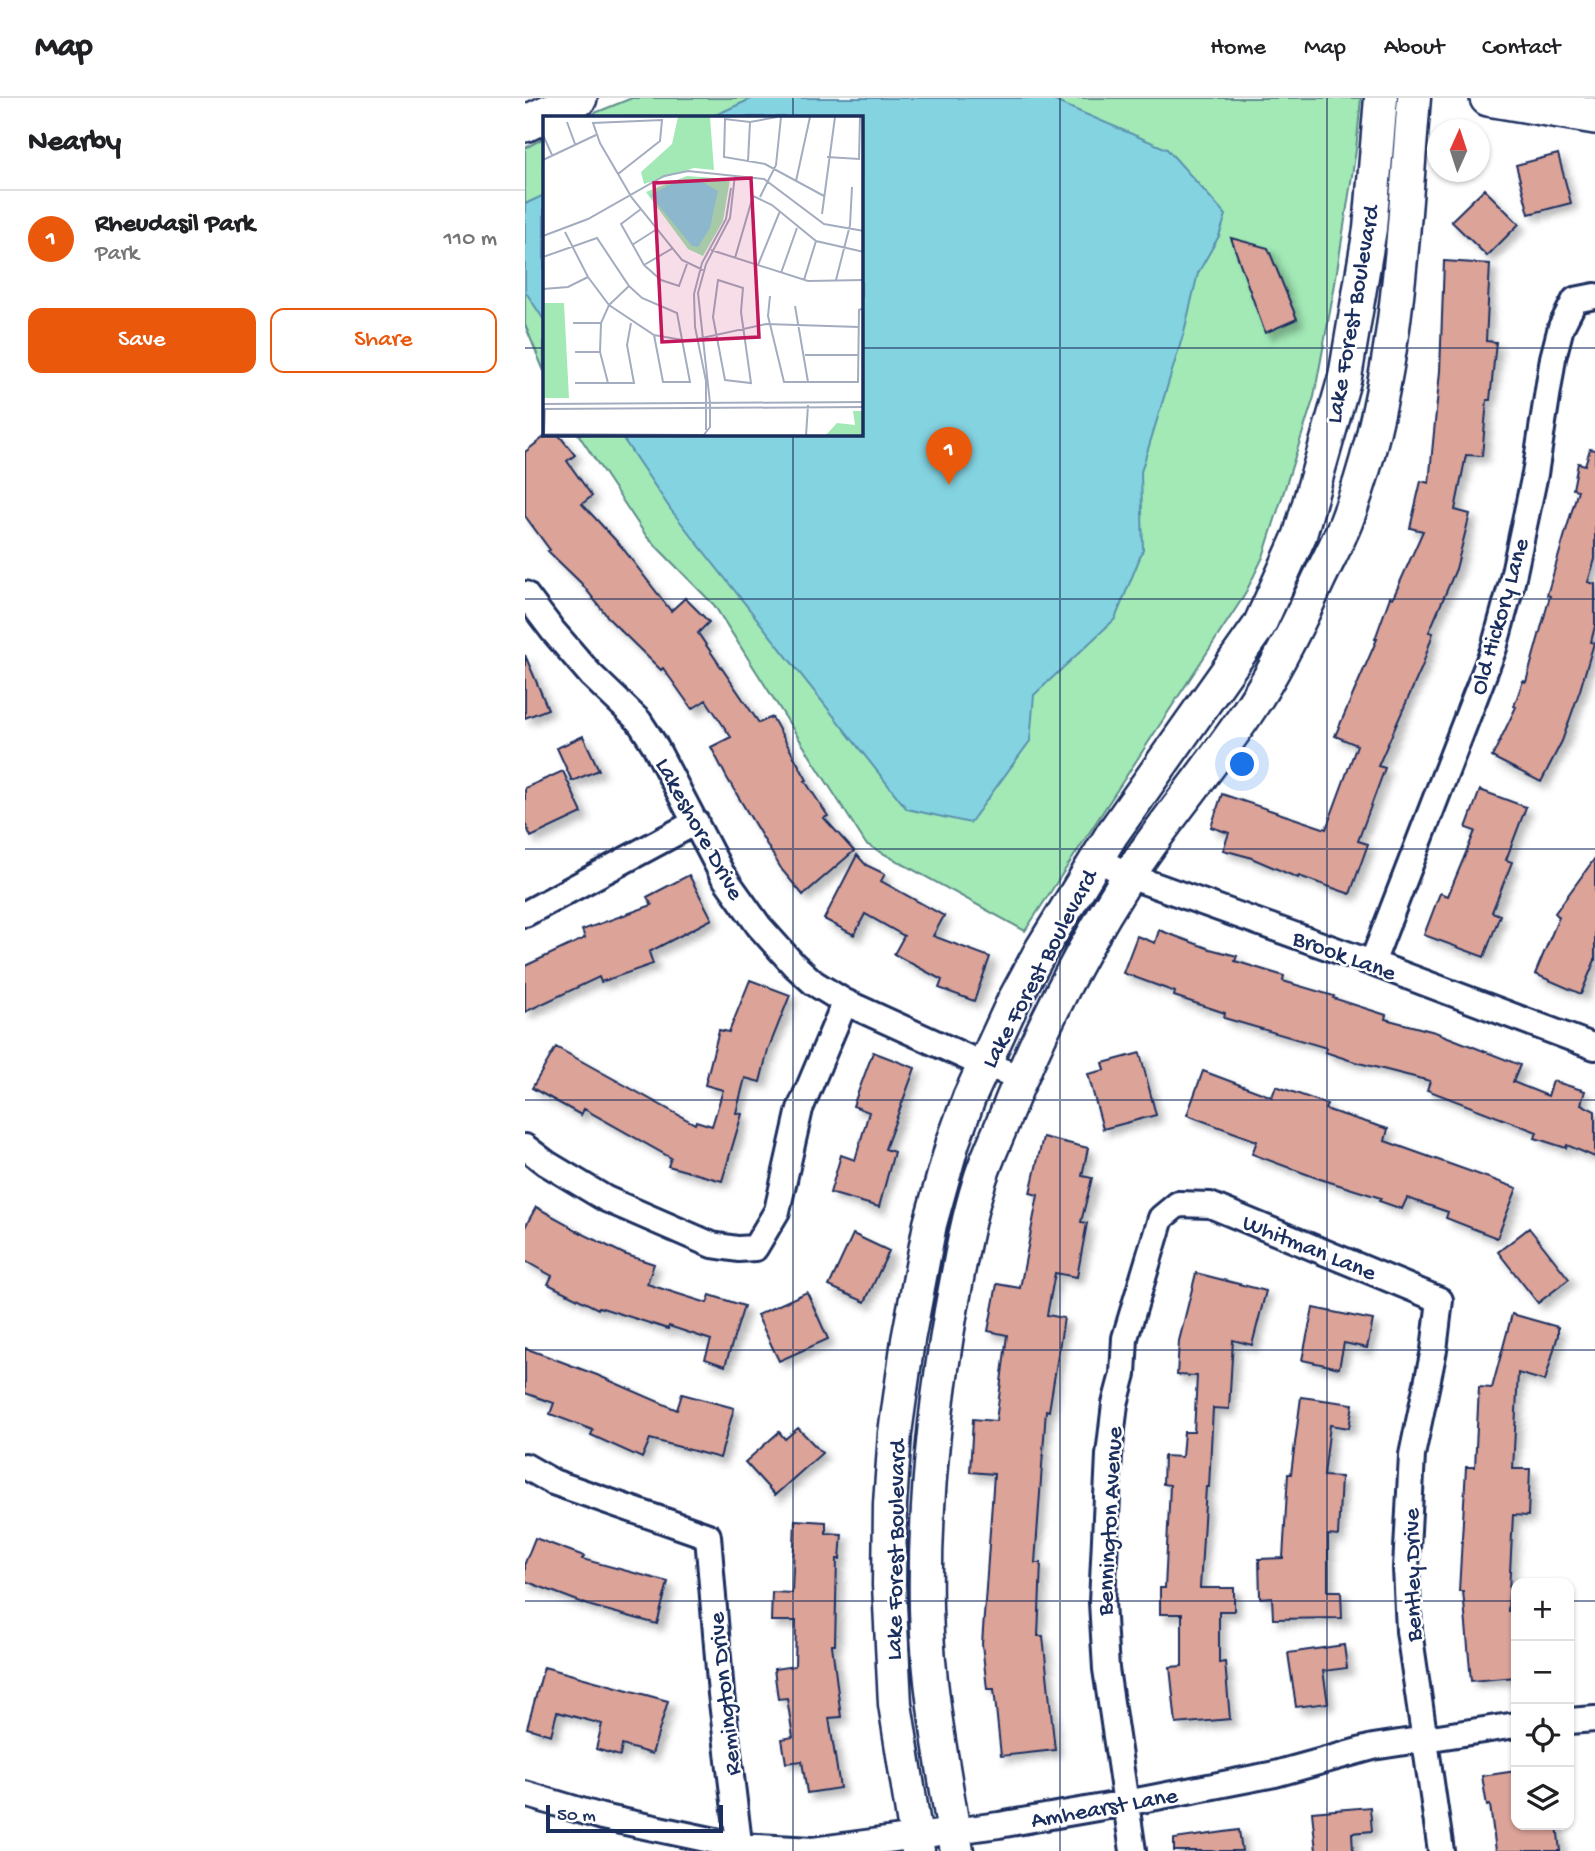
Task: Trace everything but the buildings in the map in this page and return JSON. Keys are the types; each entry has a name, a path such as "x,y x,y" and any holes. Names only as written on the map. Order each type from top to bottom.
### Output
{"main road":[{"path":"525,124 579,98"},
{"path":"1487,98 1595,116"}],"street":[{"name":"Lake Forest Boulevard","path":"917,1843 899,1737 890,1648 890,1504 895,1433 910,1327 930,1224 953,1142 1013,1002 1096,858 1259,626 1300,535 1345,377 1370,229 1381,98"},
{"name":"Lake Forest Boulevard","path":"955,1841 938,1738 926,1610 927,1497 932,1437 958,1273 979,1183 1020,1077 1079,958 1129,876 1247,714 1275,668 1346,523 1377,423 1387,370 1397,294 1414,98"},
{"name":"Old Hickory Lane","path":"1372,963 1494,648 1512,582 1535,474 1553,358 1561,327 1585,298"},
{"name":"Lakeshore Drive","path":"529,604 591,675 639,721 655,744 722,874 759,926 814,984 845,1002 1020,1077"},
{"path":"525,914 696,822"},
{"name":"Brook Lane","path":"1096,858 1129,876 1595,1047"},
{"path":"525,1147 546,1163 606,1199 712,1245 738,1249 755,1248 777,1211 800,1109 845,1002"},
{"name":"Whitman Lane","path":"1178,1204 1210,1205 1440,1300"},
{"name":"Bennington Avenue","path":"1133,1851 1106,1669 1102,1602 1109,1455 1115,1404 1123,1374 1125,1338 1135,1301 1161,1218 1178,1204"},
{"name":"Bentley Drive","path":"1440,1300 1434,1350 1412,1455 1406,1568 1409,1631 1441,1851"},
{"name":"Remington Drive","path":"525,1466 553,1482 708,1536 721,1694 740,1849"},
{"path":"1574,1721 1595,1719"},
{"name":"Amhearst Lane","path":"525,1794 602,1817 740,1849 813,1850 955,1841 1126,1803 1275,1774 1373,1747 1511,1726"}],"green space":[{"path":"632,98 1361,98 1356,150 1334,290 1314,397 1263,557 1244,596 1025,931 866,844 714,605 647,537 579,436 863,436 863,116 587,116"},
{"path":"543,139 543,369 525,325 525,148"}],"water":[{"path":"753,98 1048,98 1167,149 1226,215 1219,236 1198,273 1184,332 1141,472 1143,550 1115,619 1034,695 1030,741 970,823 907,809 671,510 621,436 863,436 863,116 713,116"},
{"path":"543,195 543,318 525,291 525,204"}],"place":[{"name":"Rheudasil Park","path":"949,485"}]}
